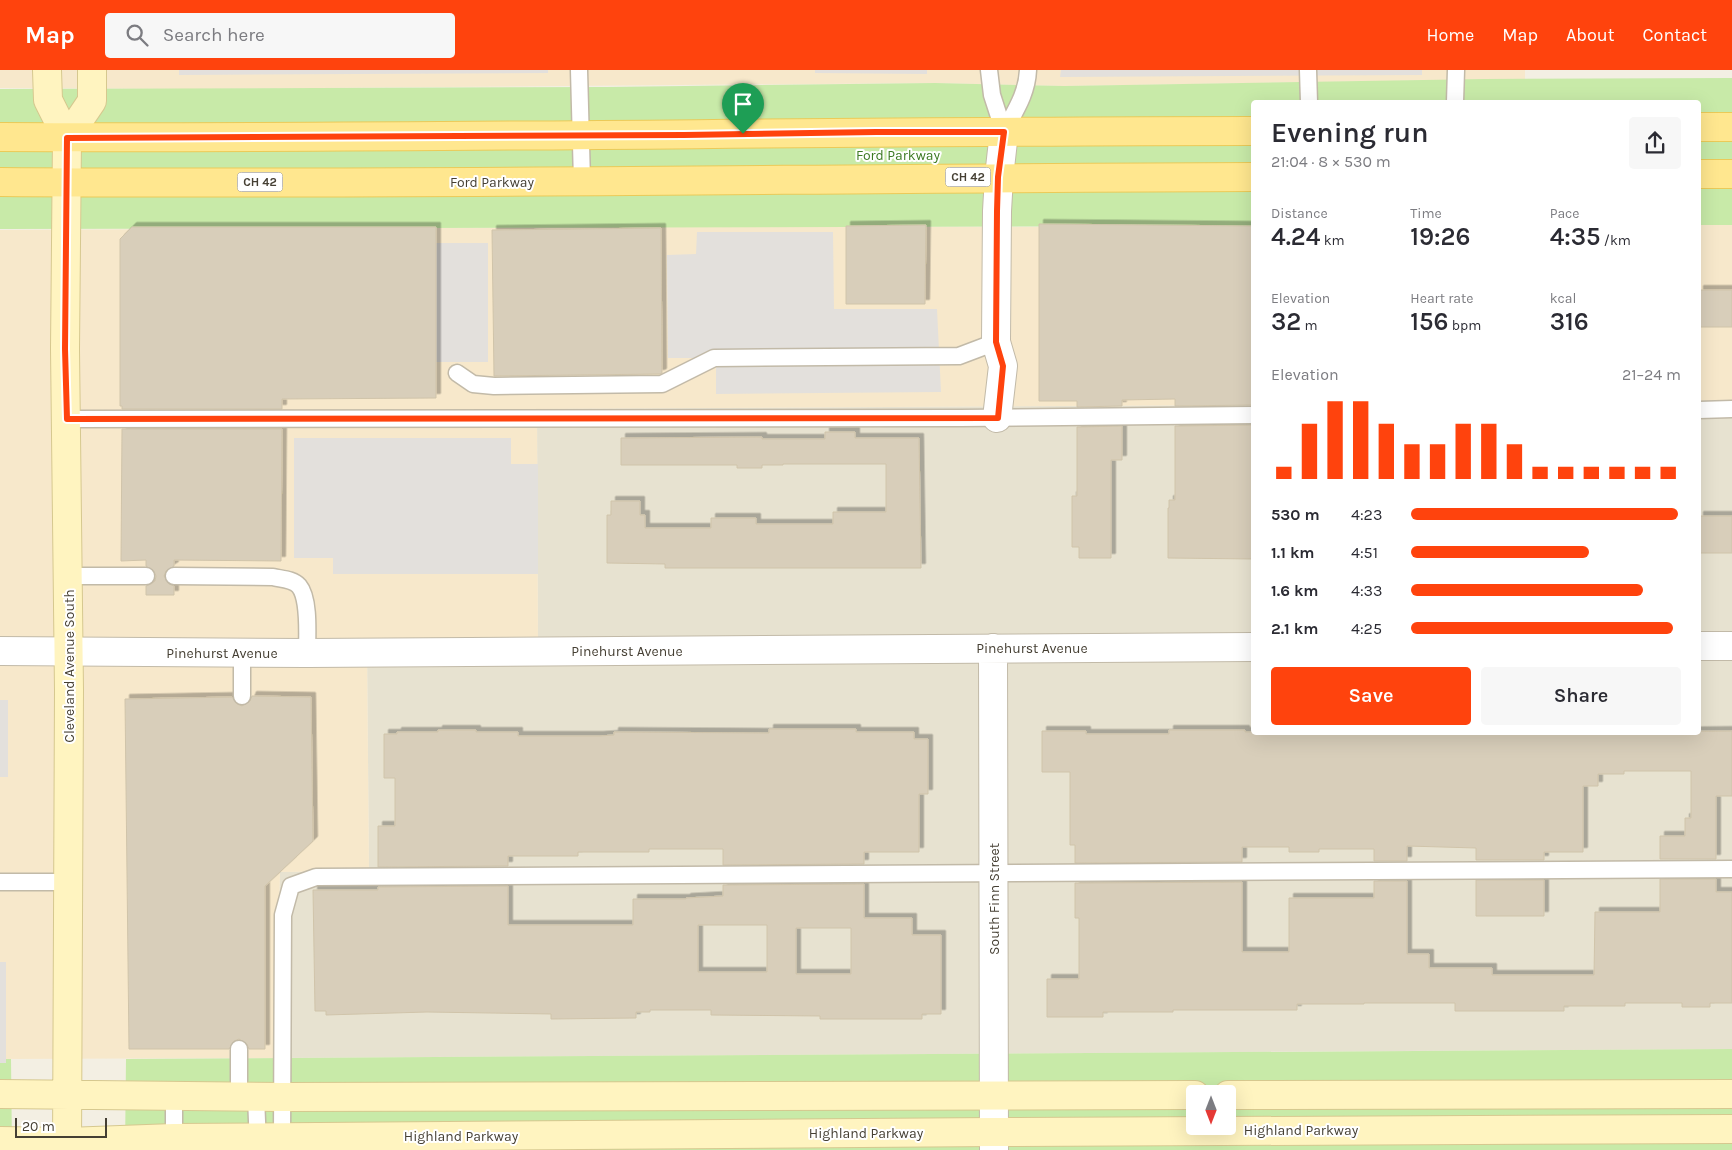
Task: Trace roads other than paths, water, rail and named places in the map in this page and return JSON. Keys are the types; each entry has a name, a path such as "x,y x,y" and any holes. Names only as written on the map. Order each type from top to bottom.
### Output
{"main road":[{"path":"1701,127 1732,127"},
{"path":"0,137 1251,131"},
{"path":"1701,174 1732,174"},
{"name":"Ford Parkway","path":"0,182 1251,177"}],"street":[{"path":"47,70 48,100 67,138 92,101 92,70"},
{"path":"998,418 1003,366 996,342 998,177 1004,132"},
{"name":"Cleveland Avenue South","path":"67,138 65,349 69,651 67,1146"},
{"path":"1701,646 1732,646"},
{"name":"Pinehurst Avenue","path":"0,651 307,653 1251,647"},
{"name":"South Finn Street","path":"993,648 994,1141"},
{"path":"0,1094 259,1097 1186,1095"},
{"path":"1236,1095 1732,1094"},
{"name":"Highland Parkway","path":"0,1141 67,1146 266,1141 994,1141 1732,1128"}],"lane":[{"path":"580,70 582,181"},
{"path":"989,70 992,95 1004,132"},
{"path":"1004,132 1024,95 1028,82 1028,70"},
{"path":"1308,70 1308,100"},
{"path":"1455,95 1456,70"},
{"path":"1455,95 1466,70"},
{"path":"458,373 473,384 494,386 662,384 714,358 959,356 996,342"},
{"path":"1701,410 1732,409"},
{"path":"67,419 998,418 1251,415"},
{"path":"68,576 146,576"},
{"path":"174,576 273,577 288,580 299,586 306,600 307,653"},
{"path":"242,653 242,696"},
{"path":"266,1141 259,1097 283,915 291,886 316,877 1732,869"},
{"path":"0,882 68,882"},
{"path":"239,1049 259,1097 266,1141"},
{"path":"174,1096 174,1144"}]}
